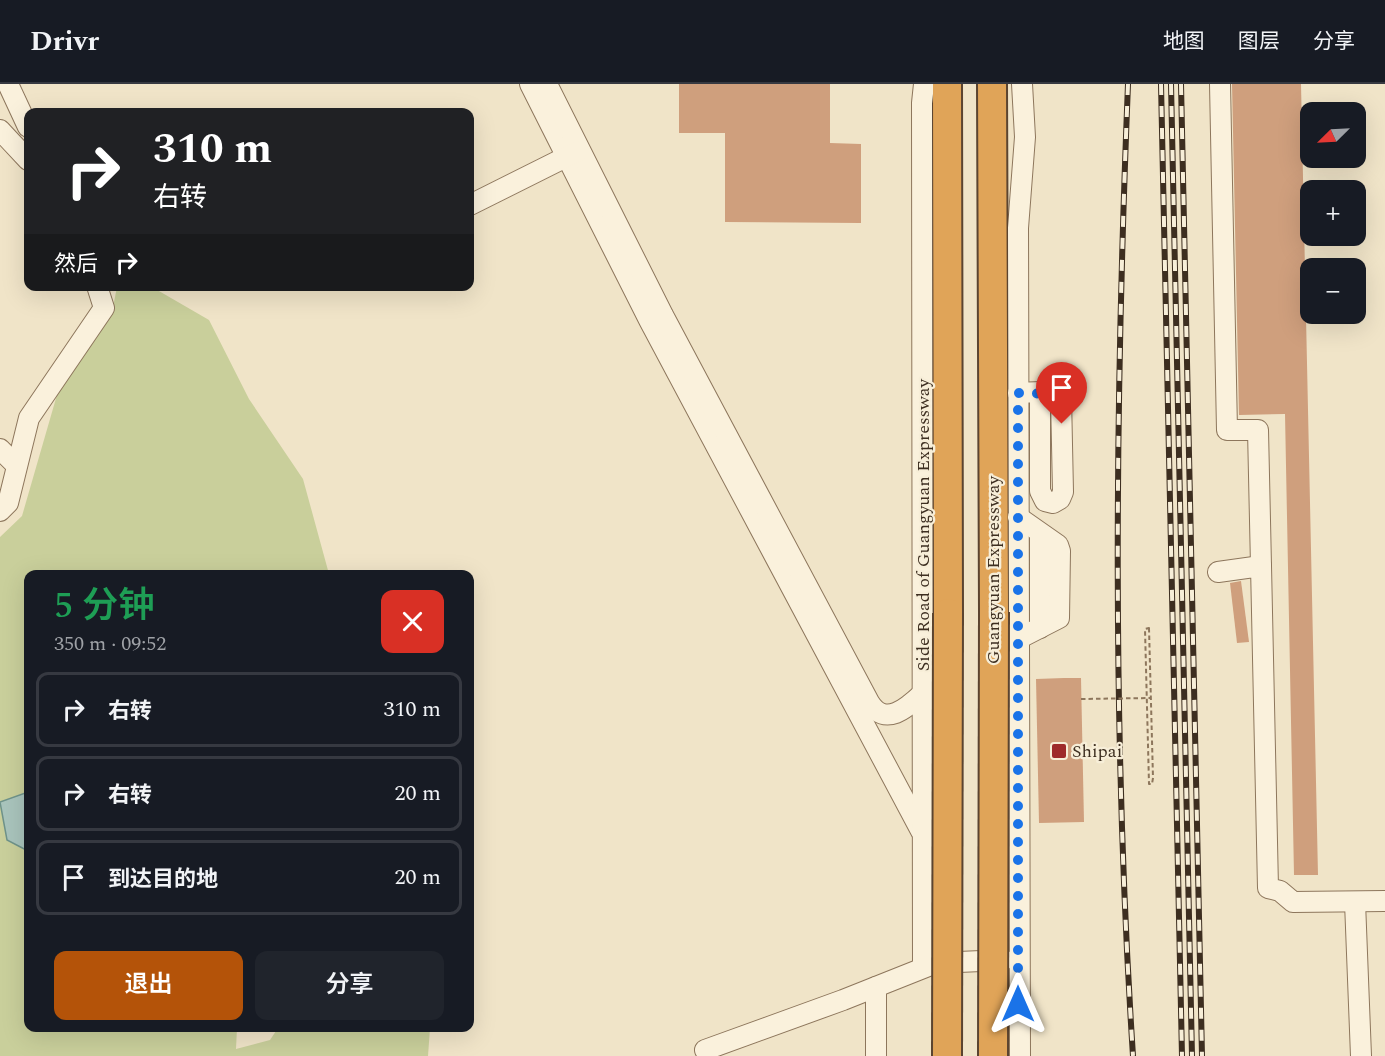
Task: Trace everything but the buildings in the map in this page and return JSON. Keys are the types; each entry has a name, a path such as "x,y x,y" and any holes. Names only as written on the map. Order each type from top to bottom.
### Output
{"highway":[{"path":"947,84 947,1056"},
{"name":"Guangyuan Expressway","path":"992,84 993,1056"},
{"path":"992,151 1009,84"}],"street":[{"path":"8,84 24,118"},
{"path":"530,84 573,153 654,297 732,480 923,835"},
{"path":"547,84 573,153"},
{"name":"Side Road of Guangyuan Expressway","path":"923,967 922,104 924,84"},
{"path":"1020,1056 1018,209 1025,137 1022,84"},
{"path":"1220,84 1227,430 1258,430 1268,888 1280,891 1293,903 1385,901"},
{"path":"3,141 24,157"},
{"path":"474,203 573,153"},
{"path":"0,511 8,504 29,418 104,308 99,291"},
{"path":"1018,393 1040,393 1058,394 1062,402 1063,492 1060,499 1053,503 1045,501 1040,491 1040,393"},
{"path":"0,448 16,465"},
{"path":"732,480 872,707 882,715 894,714 906,708 923,693"},
{"path":"1018,517 1059,547 1059,616 1056,621 1018,639"},
{"path":"1218,572 1261,566"},
{"path":"1354,902 1361,1056"},
{"path":"705,1050 876,987 923,967 950,961 1018,960"},
{"path":"876,987 876,1056"}],"path":[{"path":"1149,628 1151,698 1152,784 1149,784 1145,629 1149,628"},
{"path":"1081,699 1151,698"}],"green space":[{"path":"116,291 159,291 209,320 249,399 303,479 328,570 24,570 24,793 0,802 0,537 22,516 63,374 112,312"},
{"path":"0,802 7,840 24,849 24,1032 237,1032 236,1049 270,1040 275,1032 430,1032 428,1056 0,1056"}],"water":[{"path":"24,793 24,849 7,840 0,802"}],"railway":[{"path":"1128,84 1120,327 1118,570 1122,813 1133,1056"},
{"path":"1161,84 1182,1056"},
{"path":"1171,84 1192,1056"},
{"path":"1181,84 1202,1056"}],"place":[{"name":"Shipai","path":"1059,751"}],"route":[{"path":"1018,1004 1018,393 1058,394 1062,402 1062,424"}]}
